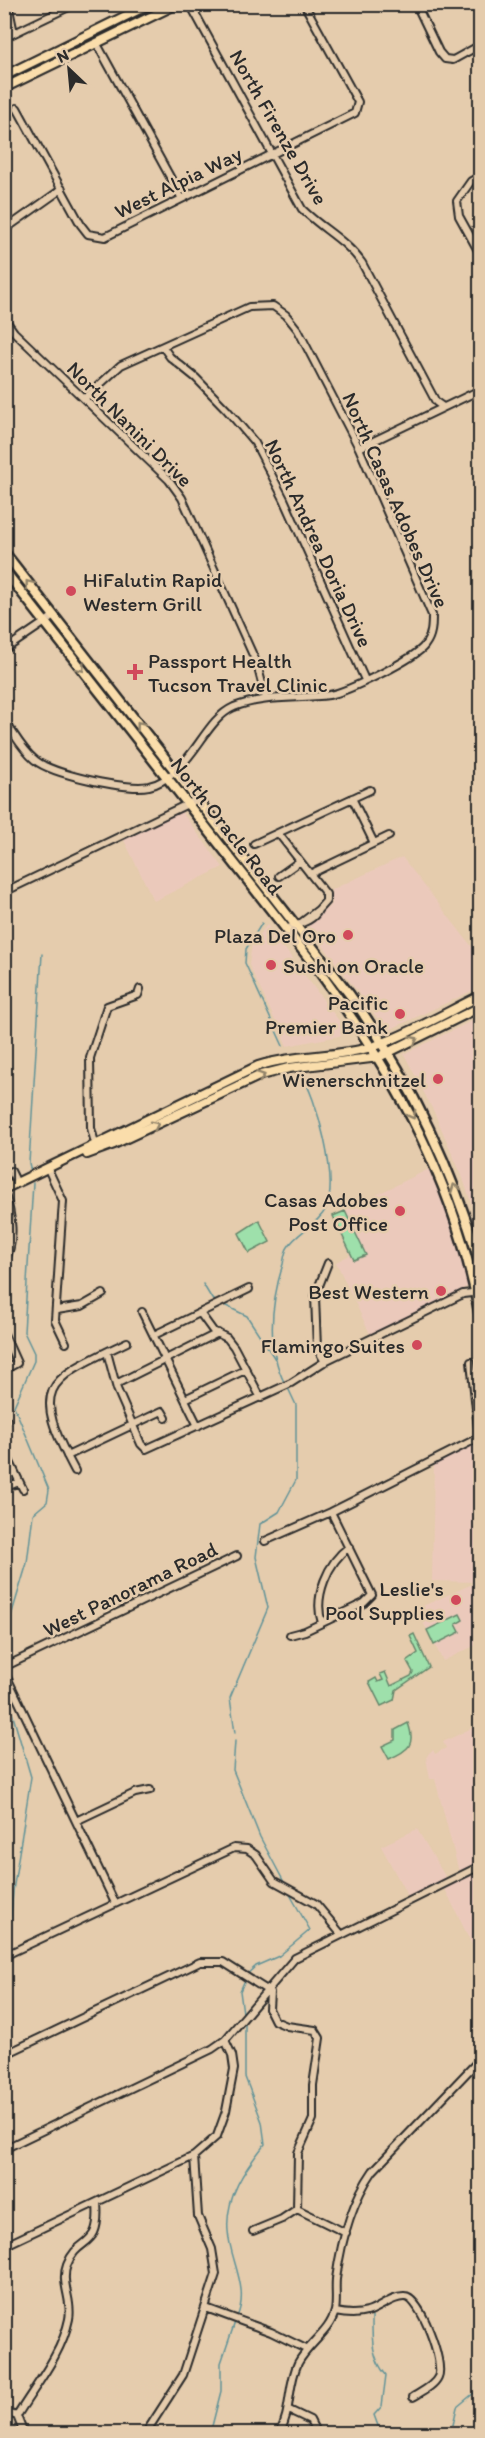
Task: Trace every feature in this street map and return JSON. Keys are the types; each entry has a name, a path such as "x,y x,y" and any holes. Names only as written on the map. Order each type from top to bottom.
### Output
{"highway":[{"name":"North Oracle Road","path":"4,552 299,924 383,1042 444,1157 480,1263"},
{"name":"North Oracle Road","path":"4,570 285,929 372,1046 417,1125 434,1162 455,1218 478,1292 480,1316"}],"main road":[{"path":"4,76 150,4"},
{"path":"4,88 177,4"},
{"path":"96,1148 258,1066 285,1058 336,1054 372,1046 480,996"},
{"path":"4,1190 68,1159 261,1075 289,1068 379,1057 480,1007"}],"street":[{"path":"8,4 14,33"},
{"path":"4,38 75,4"},
{"name":"North Firenze Drive","path":"190,4 302,209 314,221 346,243 363,263 436,402 443,407"},
{"name":"West Alpia Way","path":"62,189 81,225 96,237 105,237 181,197 349,118 358,108 354,96 304,4"},
{"path":"416,4 439,52 445,59 453,60 480,45"},
{"path":"97,44 181,197"},
{"path":"4,230 62,189 17,108"},
{"path":"480,176 471,181 457,201 459,216 480,254"},
{"name":"North Casas Adobes Drive","path":"85,398 121,365 249,307 273,306 286,315 298,330 359,448 432,615 430,636 420,651 365,680 330,695 266,699 235,707 220,715 202,742 166,778"},
{"name":"North Nanini Drive","path":"4,318 14,332 169,480 182,498 257,664 266,699"},
{"name":"North Andrea Doria Drive","path":"163,347 170,357 196,378 227,410 255,443 284,499 365,680"},
{"path":"359,448 480,390"},
{"path":"4,650 54,616"},
{"path":"4,720 36,762 85,780 146,787 166,778"},
{"path":"254,844 370,790"},
{"path":"352,798 374,843"},
{"path":"4,892 198,799"},
{"path":"278,833 324,891 327,900 316,915 285,929"},
{"path":"310,874 389,836"},
{"path":"279,876 300,861"},
{"path":"96,1148 92,1128 90,1058 107,1006 138,995 140,989"},
{"path":"48,1168 63,1201 55,1320 66,1342"},
{"path":"11,1171 17,1183"},
{"path":"4,1190 10,1208 12,1227 4,1263"},
{"path":"325,1362 317,1348 315,1296 328,1263"},
{"path":"154,1335 249,1290"},
{"path":"107,1352 116,1384 141,1444 146,1449 286,1386 325,1362 463,1294 478,1292"},
{"path":"57,1310 81,1306 103,1294"},
{"path":"142,1312 198,1426"},
{"path":"200,1313 213,1330 234,1347 261,1398"},
{"path":"116,1384 219,1333"},
{"path":"4,1334 17,1364 4,1370"},
{"path":"75,1471 49,1409 50,1394 68,1371 127,1342"},
{"path":"265,1541 331,1512 480,1438 471,1362"},
{"path":"185,1399 245,1370"},
{"path":"67,1456 162,1411 166,1418"},
{"path":"4,1456 23,1489"},
{"path":"4,1488 19,1482"},
{"path":"290,1635 322,1623 372,1598 371,1590 331,1512"},
{"path":"322,1623 319,1603 330,1565 349,1547"},
{"name":"West Panorama Road","path":"4,1669 237,1556"},
{"path":"4,1669 116,1902"},
{"path":"76,1821 135,1793 150,1791"},
{"path":"4,1956 226,1850 242,1848 256,1855 279,1885 316,1904 341,1934"},
{"path":"4,2149 212,2049 225,2040 295,1958 480,1866"},
{"path":"4,2055 200,1962 223,1962 267,1989 271,1994 270,2009 275,2021 287,2026 315,2030 320,2038 313,2085 313,2119 298,2153 297,2209"},
{"path":"4,2246 194,2156 217,2136 226,2111 234,2068 232,2055 225,2040"},
{"path":"279,2433 289,2410 293,2378 306,2349 324,2332 335,2312 336,2279 346,2233 362,2186 373,2171 480,2059"},
{"path":"145,2433 183,2375 216,2274 215,2262 198,2216 194,2156"},
{"path":"17,2416 56,2354 66,2330 70,2317 70,2301 65,2282 66,2268 70,2257 91,2240 98,2222 97,2203"},
{"path":"253,2231 282,2219 297,2209"},
{"path":"297,2209 346,2233"},
{"path":"335,2312 367,2312 403,2296 411,2298 417,2306 436,2349 440,2369 434,2383 413,2397"},
{"path":"206,2308 271,2332 306,2349"},
{"path":"289,2410 310,2420 317,2433"},
{"path":"4,2412 17,2416"},
{"path":"17,2416 24,2433"}],"shaded area":[{"path":"177,806 223,867 154,901 121,834"},
{"path":"402,857 480,957 480,987 387,1031 307,924 332,904 331,890"},
{"path":"267,925 349,1034 287,1046 249,965 252,944"},
{"path":"480,1017 480,1228 462,1176 434,1112 404,1054"},
{"path":"429,1169 450,1221 469,1286 370,1334 336,1262 350,1255 333,1216"},
{"path":"480,1441 480,1643 443,1661 416,1609 477,1582 432,1581 434,1463"},
{"path":"480,1724 480,1861 459,1872 435,1779 430,1779 426,1758 433,1750 435,1754 446,1748 443,1742"},
{"path":"417,1829 446,1878 408,1897 381,1846"},
{"path":"480,1871 480,1961 445,1889"}],"green space":[{"path":"345,1211 366,1255 354,1260 333,1216"},
{"path":"259,1220 270,1242 249,1253 239,1233"},
{"path":"460,1614 463,1620 456,1624 460,1632 434,1645 427,1630"},
{"path":"414,1634 429,1667 396,1690 394,1700 381,1706 369,1682 376,1678 378,1682 383,1680 380,1674 385,1672 391,1686 411,1676 413,1672 407,1661 418,1653 410,1636"},
{"path":"408,1723 411,1737 409,1746 402,1753 389,1759 382,1746 395,1740 395,1730"}],"waterway":[{"path":"262,923 246,949 245,963 283,1046"},
{"path":"31,1172 29,1163 42,954"},
{"path":"285,1384 275,1355 272,1325 279,1279 287,1249 323,1214 329,1195 330,1179 319,1119 307,1084 300,1072"},
{"path":"11,1661 11,1616 27,1563 33,1514 47,1502 49,1490 14,1406 34,1361 34,1353 24,1332 33,1183"},
{"path":"203,1284 212,1299 216,1301"},
{"path":"224,1305 247,1316 275,1359"},
{"path":"235,1733 230,1698 268,1608 256,1557 260,1524 279,1512 296,1480 296,1405 288,1388"},
{"path":"10,1679 11,1666"},
{"path":"8,1950 13,1891 31,1777 10,1706 10,1690"},
{"path":"235,1741 233,1770 260,1837 285,1884"},
{"path":"246,1975 256,1966 279,1956 310,1930 288,1891"},
{"path":"4,1984 7,1958"},
{"path":"243,2013 240,1991 245,1980"},
{"path":"237,2317 241,2296 240,2285 229,2242 228,2219 238,2184 250,2163 265,2144 262,2122 245,2077 245,2021"},
{"path":"372,2316 372,2340 375,2354 386,2375 382,2406 374,2415 381,2434"},
{"path":"210,2434 221,2391 221,2363 235,2322"},
{"path":"451,2434 457,2407 480,2388"}],"place":[{"name":"HiFalutin Rapid Western Grill","path":"71,591"},
{"name":"Passport Health Tucson Travel Clinic","path":"135,672"},
{"name":"Plaza Del Oro","path":"348,935"},
{"name":"Sushi on Oracle","path":"271,965"},
{"name":"Pacific Premier Bank","path":"400,1014"},
{"name":"Wienerschnitzel","path":"438,1079"},
{"name":"Casas Adobes Post Office","path":"400,1211"},
{"name":"Best Western","path":"441,1291"},
{"name":"Flamingo Suites","path":"417,1345"},
{"name":"Leslie's Pool Supplies","path":"456,1600"}]}
